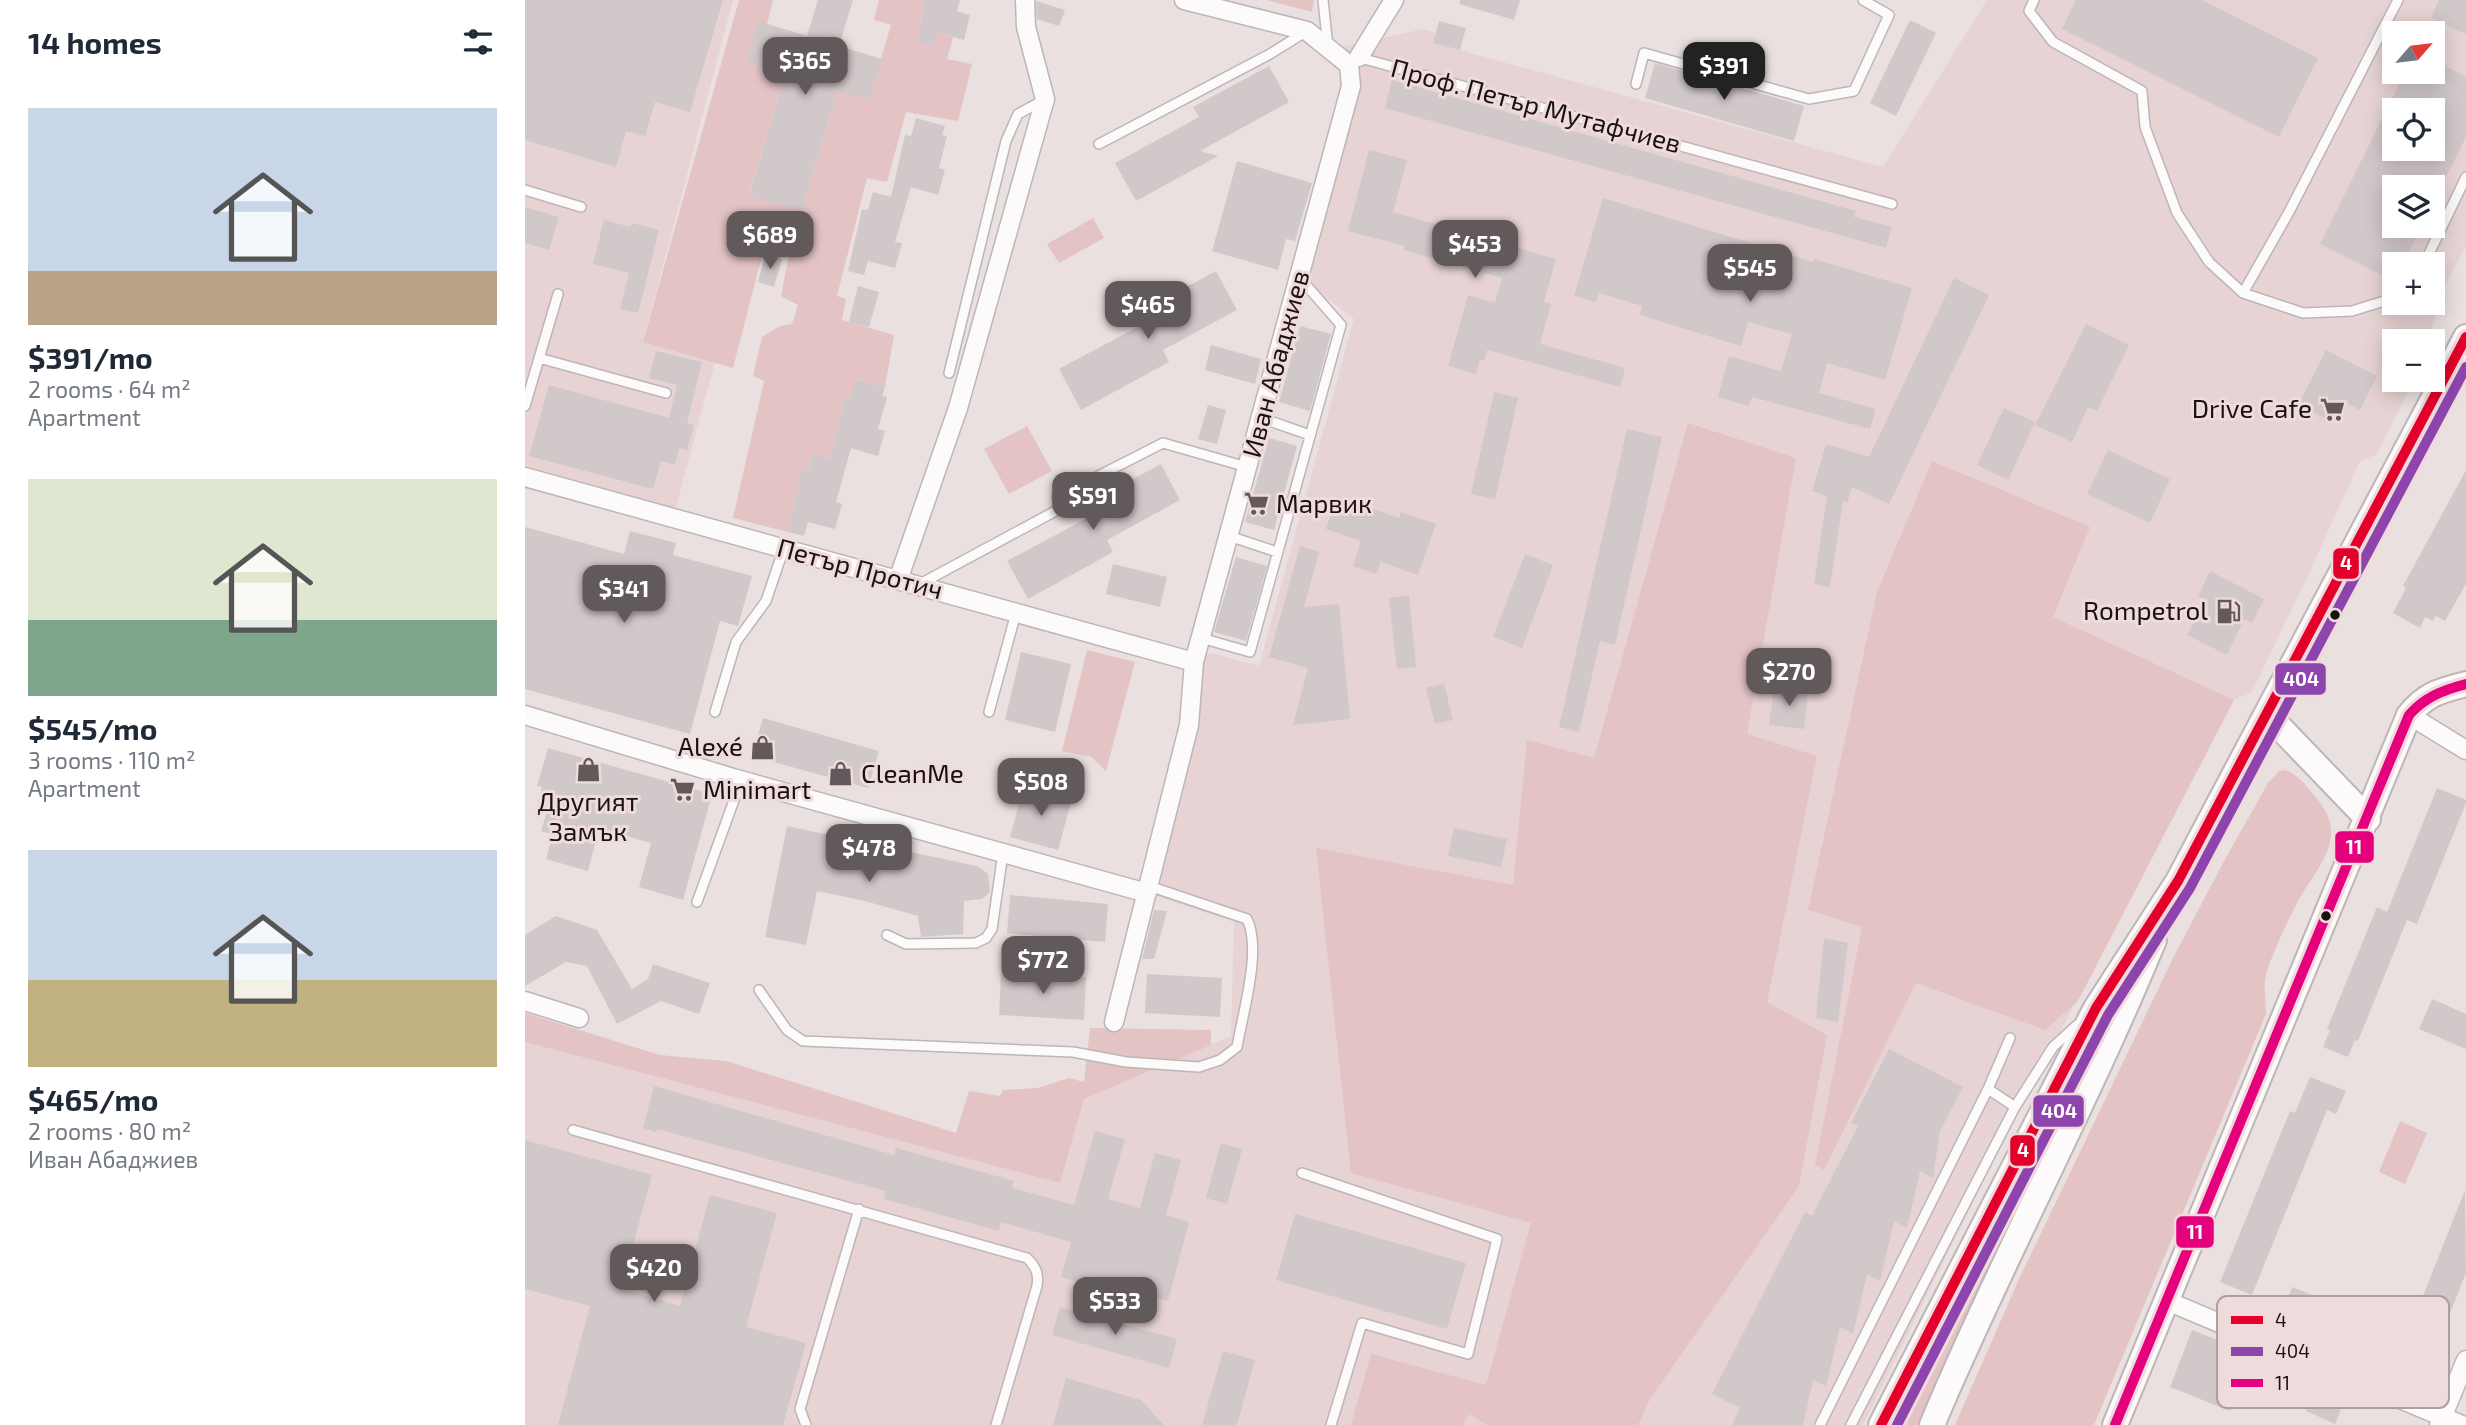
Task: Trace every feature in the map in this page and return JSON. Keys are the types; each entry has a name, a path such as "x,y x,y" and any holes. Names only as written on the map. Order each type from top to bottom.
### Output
{"main road":[{"path":"1881,1425 2096,1008 2178,881 2466,337"},
{"path":"2115,1425 2409,715 2421,701 2439,691 2466,684"},
{"path":"2267,714 2368,819"},
{"path":"1932,1425 1980,1315 2120,1022 2178,881"}],"street":[{"path":"898,580 958,408 1045,99 1026,27 1025,0"},
{"name":"Проф. Петър Мутафчиев","path":"1184,0 1307,31 1329,50"},
{"path":"1359,57 1394,0"},
{"name":"Иван Абаджиев","path":"1114,1022 1189,724 1194,662 1351,86 1349,65 1329,50"},
{"name":"Петър Протич","path":"525,477 1194,662"},
{"path":"525,715 741,781 1003,853 1148,889"},
{"path":"2409,715 2466,750"},
{"path":"525,1001 579,1018"},
{"path":"2167,1301 2217,1323"},
{"path":"2449,1401 2466,1360"},
{"path":"2411,1408 2441,1421 2462,1425"}],"lane":[{"path":"1324,0 1329,50"},
{"path":"1636,84 1644,53 1809,99 1854,91 1889,15 1864,0"},
{"path":"2034,0 2029,11 2053,42 2142,90 2145,127 2177,213 2209,262 2243,293 2303,313 2353,311 2382,302"},
{"path":"2243,293 2290,212 2398,0"},
{"path":"1099,144 1270,54 1307,31"},
{"name":"Проф. Петър Мутафчиев","path":"1329,50 1892,204"},
{"path":"949,373 1006,141 1018,114 1045,99"},
{"path":"2430,252 2466,177"},
{"path":"525,190 581,207"},
{"path":"1201,638 1250,652 1341,325 1299,277"},
{"path":"525,406 558,294"},
{"path":"539,358 666,393"},
{"path":"1261,418 1310,435"},
{"path":"918,585 1063,507 1057,497 1163,443 1247,467"},
{"path":"1229,536 1277,552"},
{"path":"715,712 736,642 766,601 785,548"},
{"path":"989,712 1016,612"},
{"path":"697,902 741,781"},
{"path":"887,935 906,944 977,943 986,938 992,929 1003,853"},
{"path":"759,990 787,1030 803,1041 1073,1052 1126,1062 1199,1067 1220,1060 1237,1047 1254,948 1252,930 1247,919 1148,889"},
{"path":"1851,1425 2015,1107 2053,1047 2096,1008"},
{"path":"1820,1425 1989,1089 2010,1038"},
{"path":"1989,1089 2015,1107"},
{"path":"573,1130 1027,1258 1035,1266 1039,1276 996,1425"},
{"path":"1302,1173 1497,1238 1468,1354 1362,1323 1331,1425"},
{"path":"807,1425 800,1409 859,1209"}],"shaded area":[{"path":"525,0 733,0 643,341 715,362 673,518 525,477"},
{"path":"739,0 773,0 767,24 758,22 746,62 785,74 749,195 801,211 838,90 869,99 891,25 874,20 879,0 925,0 917,42 933,46 937,32 953,37 947,59 972,64 958,121 906,112 887,182 867,178 837,296 846,299 842,320 894,335 885,387 857,379 851,397 845,396 831,458 813,453 808,471 802,470 788,532 733,518 764,381 753,376 762,337 780,326 792,324 798,305 781,296 789,254 764,248 733,368 643,342"},
{"path":"1266,0 1314,0 1312,12"},
{"path":"1987,0 2466,0 2466,246 2445,285 2445,252 2382,252 2382,315 2436,315 2431,329 2382,329 2382,392 2408,392 2376,455 2360,461 2252,692 2234,700 2007,1133 1863,1425 525,1425 525,1042 1060,1183 1084,1099 1231,1036 1234,922 1147,893 1194,662 1211,653 1259,666 1354,319 1299,277 1351,86 1329,50 1423,29 1436,33 1434,43 1883,167"},
{"path":"1093,218 1104,238 1059,263 1047,244"},
{"path":"1688,423 1796,458 1747,734 1817,756 1767,1002 1827,1035 1799,1186 1650,1399 1638,1425 1487,1425 1469,1414 1463,1425 1351,1425 1371,1354 1486,1385 1531,1223 1351,1173 1316,848 1513,885 1527,740 1594,758"},
{"path":"1027,426 1052,471 1009,494 984,449"},
{"path":"1932,461 2090,527 2053,617 2234,700 2078,1001 2045,1030 1916,983 1824,1170 1815,1165 1862,927 1808,910 1877,592"},
{"path":"1087,650 1135,662 1106,771 1091,757 1062,751"},
{"path":"2285,770 2301,780 2325,810 2331,839 2327,852 2295,907 2274,952 2265,981 2266,1014 2094,1425 1955,1425 2019,1279 2174,956 2268,783 2279,771"},
{"path":"525,1013 660,1055 726,1061 956,1133 969,1091 1000,1096 1003,1090 1038,1088 1069,1078 1084,1082 1090,1028 1211,1030 1211,1045 1084,1099 1060,1183 525,1042"},
{"path":"2400,1121 2427,1133 2405,1184 2379,1172"},
{"path":"2015,1194 2021,1197 1917,1425 1898,1425"}],"building":[{"path":"525,0 723,0 690,112 655,102 645,136 626,131 616,167 525,140"},
{"path":"818,0 853,0 839,46 882,59 869,100 838,90 801,211 749,196 785,74 746,62 758,21 807,36"},
{"path":"925,0 960,0 957,11 970,15 964,40 937,32 933,46 917,42"},
{"path":"1460,0 1520,0 1514,20 1459,4"},
{"path":"2076,0 2202,0 2318,58 2279,137 2062,29"},
{"path":"2439,0 2466,0 2466,34 2445,24 2445,21 2431,18"},
{"path":"1036,1 1065,10 1059,26 1037,19"},
{"path":"1910,20 1936,33 1896,116 1870,103"},
{"path":"1439,21 1466,28 1460,50 1433,43"},
{"path":"1655,63 1804,106 1794,141 1645,98"},
{"path":"1269,66 1289,102 1200,151 1218,156 1136,201 1115,163 1199,117 1193,107"},
{"path":"2445,66 2466,77 2466,137 2445,179 2445,175 2382,175 2382,238 2416,238 2409,252 2382,252 2382,275 2320,244 2382,119 2382,161 2445,161 2445,98 2392,98 2399,84 2445,84"},
{"path":"1392,80 1856,211 1854,217 1892,227 1886,248 1385,108"},
{"path":"916,118 945,126 942,135 947,136 939,168 945,170 938,195 911,187 895,242 902,243 895,268 868,261 864,275 848,271 862,209 868,210 873,192 891,197 905,135 911,136"},
{"path":"1369,150 1407,160 1393,212 1556,259 1544,302 1551,304 1540,344 1625,368 1620,387 1487,350 1484,361 1480,360 1476,374 1448,366 1468,295 1495,303 1502,278 1404,250 1405,246 1348,231"},
{"path":"1237,161 1312,183 1295,241 1286,239 1278,270 1212,251"},
{"path":"1603,198 1813,262 1814,259 1912,288 1885,380 1827,363 1819,393 1876,409 1870,429 1752,397 1749,406 1718,397 1729,356 1781,371 1792,334 1748,322 1741,346 1640,315 1642,306 1599,293 1596,302 1574,296"},
{"path":"525,207 559,217 549,250 525,243"},
{"path":"604,220 659,230 638,313 620,309 629,273 593,264"},
{"path":"765,255 782,259 774,287 758,282"},
{"path":"1216,271 1237,310 1163,350 1169,362 1081,410 1059,369 1143,324 1137,314"},
{"path":"1954,278 1989,295 1889,504 1852,487 1847,503 1843,501 1830,587 1814,584 1827,496 1812,491 1826,444 1869,457"},
{"path":"858,286 879,292 869,327 849,322"},
{"path":"2086,324 2129,345 2097,411 2088,407 2072,442 2035,425"},
{"path":"1300,326 1331,334 1310,411 1279,402"},
{"path":"1211,345 1261,359 1255,384 1205,370"},
{"path":"2326,350 2377,376 2360,410 2342,401 2331,421 2298,405"},
{"path":"656,351 702,362 687,423 694,425 687,451 679,448 675,465 661,461 653,489 529,456 549,385 669,418 677,385 649,378"},
{"path":"856,379 885,387 882,396 887,397 878,429 885,431 878,456 851,448 836,502 842,504 835,529 808,522 804,536 788,532 802,469 808,471 813,453 831,458 845,396 851,397"},
{"path":"1494,392 1518,398 1495,499 1471,494"},
{"path":"1208,405 1226,410 1217,444 1198,439"},
{"path":"2004,408 2035,422 2008,480 1977,465"},
{"path":"1627,429 1662,437 1615,645 1600,641 1579,732 1559,727"},
{"path":"1269,438 1297,446 1274,530 1245,522"},
{"path":"2108,450 2170,479 2150,523 2087,494"},
{"path":"1161,464 1180,500 1107,540 1113,552 1028,599 1007,561 1091,516 1085,505"},
{"path":"2466,470 2466,584 2445,621 2436,616 2433,621 2425,617 2420,628 2393,613 2406,588 2403,586"},
{"path":"1337,496 1399,518 1401,512 1436,524 1418,575 1381,562 1376,574 1353,566 1361,541 1326,529"},
{"path":"525,527 624,554 630,531 676,543 673,555 752,576 738,626 720,621 690,734 525,689"},
{"path":"1300,546 1319,552 1304,607 1339,604 1350,719 1293,725 1308,668 1269,657"},
{"path":"1525,554 1553,565 1522,648 1493,637"},
{"path":"1236,557 1267,566 1246,641 1214,632"},
{"path":"1113,564 1167,577 1160,607 1106,594"},
{"path":"2210,571 2264,599 2252,623 2244,619 2227,655 2187,635 2205,599 2198,596"},
{"path":"1409,595 1416,667 1397,669 1389,598"},
{"path":"1021,652 1071,664 1055,732 1005,720"},
{"path":"1444,684 1453,720 1435,724 1426,688"},
{"path":"1774,687 1808,691 1804,729 1769,725"},
{"path":"763,718 879,751 868,788 752,756"},
{"path":"548,748 712,794 683,900 639,887 651,843 599,828 588,871 546,859 553,835 541,831 549,805 538,802 542,787 537,786"},
{"path":"1024,786 1072,799 1058,850 1010,837"},
{"path":"2437,788 2466,800 2466,803 2417,924 2407,920 2358,1041 2355,1040 2348,1057 2323,1047 2330,1030 2327,1029 2377,907 2387,912"},
{"path":"787,826 977,866 988,874 990,892 982,899 964,901 963,934 921,937 918,916 817,891 806,945 765,937"},
{"path":"1454,828 1507,839 1501,867 1448,856"},
{"path":"1010,895 1108,904 1105,942 1007,933"},
{"path":"1154,910 1167,911 1154,959 1142,959"},
{"path":"556,916 597,930 632,989 648,979 653,964 710,983 699,1014 661,1001 617,1024 587,966 566,962 525,986 525,935"},
{"path":"1824,938 1848,943 1838,1022 1816,1018"},
{"path":"1001,973 1086,977 1084,1020 999,1015"},
{"path":"1147,974 1222,978 1220,1017 1145,1013"},
{"path":"2432,999 2466,1014 2466,1049 2419,1029"},
{"path":"1889,1049 1963,1087 1940,1131 1933,1178 1920,1171 1907,1228 1894,1221 1880,1281 1867,1274 1853,1334 1840,1327 1826,1386 1813,1380 1803,1425 1732,1425 1740,1408 1712,1394 1805,1212 1812,1216 1858,1126 1851,1123"},
{"path":"2310,1077 2346,1091 2336,1114 2327,1110 2252,1295 2220,1282 2290,1111 2295,1113"},
{"path":"654,1086 894,1155 896,1148 1014,1181 1012,1188 1074,1205 1095,1131 1125,1139 1108,1199 1140,1208 1155,1153 1181,1160 1166,1215 1189,1222 1168,1301 1094,1280 1093,1286 1061,1277 1071,1242 1001,1222 999,1231 884,1199 886,1191 657,1129 656,1132 643,1128"},
{"path":"525,1140 652,1175 621,1289 680,1306 710,1195 777,1213 746,1327 806,1343 783,1425 558,1425 590,1306 525,1289"},
{"path":"1221,1143 1242,1149 1227,1204 1206,1198"},
{"path":"2465,1190 2466,1273 2449,1316 2449,1296 2423,1296"},
{"path":"1295,1214 1466,1263 1447,1329 1276,1280"},
{"path":"2292,1287 2314,1296 2288,1296"},
{"path":"1060,1307 1177,1339 1169,1368 1052,1335"},
{"path":"2192,1330 2217,1340 2217,1406 2170,1387"},
{"path":"1223,1351 1255,1360 1237,1425 1202,1425"},
{"path":"1066,1378 1141,1400 1164,1425 1053,1425"},
{"path":"2307,1408 2342,1408 2335,1424 2306,1411"}],"transit line":[{"name":"4","path":"1881,1425 2096,1008 2178,881 2466,337"},
{"name":"404","path":"1897,1425 2108,1015 2190,888 2466,367"},
{"name":"11","path":"2115,1425 2409,715 2421,703 2435,695 2466,684"}],"place":[{"name":"Drive Cafe","path":"2332,409"},
{"name":"Марвик","path":"1256,504"},
{"name":"Rompetrol","path":"2228,611"},
{"name":"Alexé","path":"763,747"},
{"name":"Другият Замък","path":"588,770"},
{"name":"CleanMe","path":"841,774"},
{"name":"Minimart","path":"683,790"}]}
